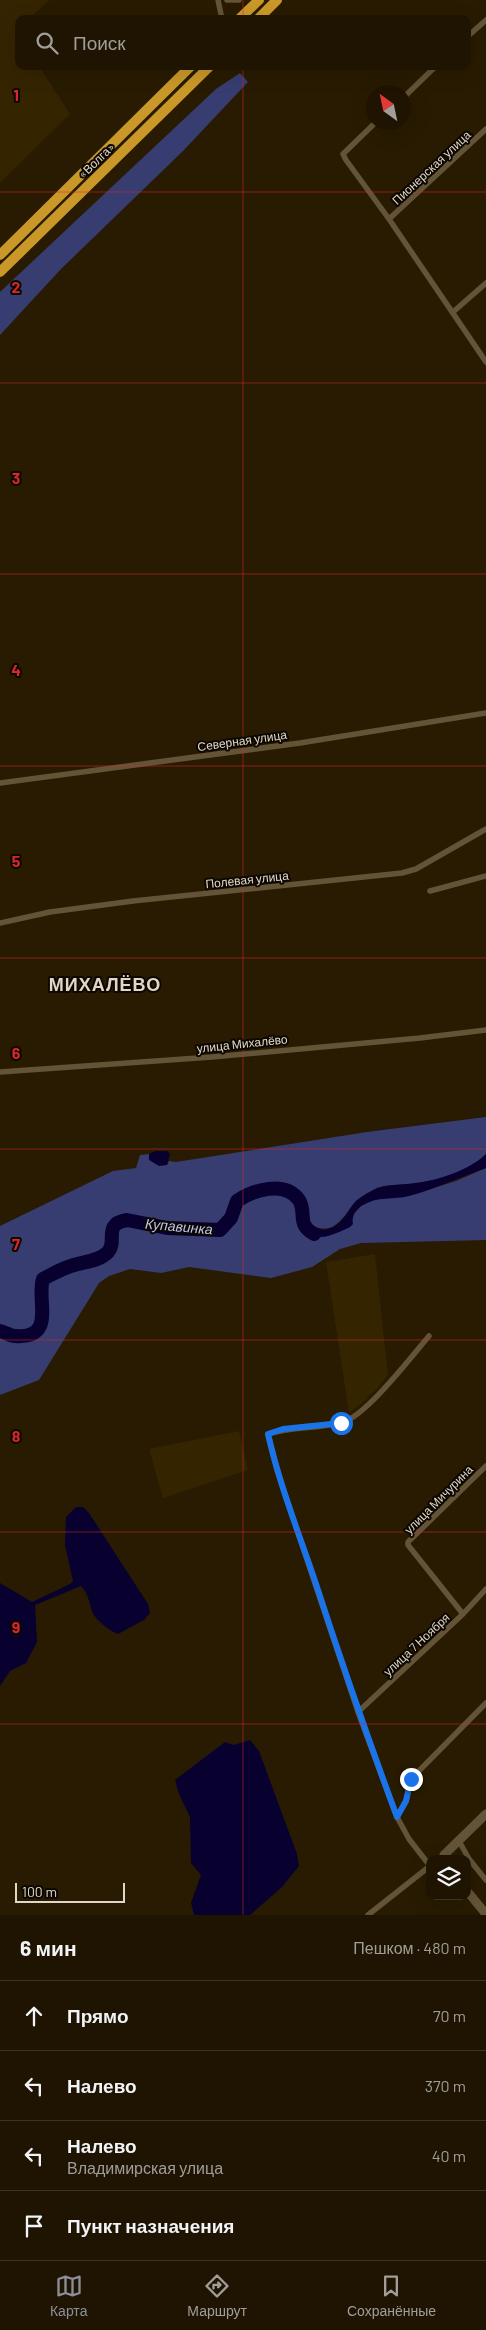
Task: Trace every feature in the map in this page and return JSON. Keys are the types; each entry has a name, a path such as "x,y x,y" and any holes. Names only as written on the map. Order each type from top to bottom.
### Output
{"highway":[{"path":"243,15 259,0"},
{"path":"262,15 277,0"},
{"name":"«Волга»","path":"0,255 187,70"},
{"name":"«Волга»","path":"0,272 206,70"}],"main road":[{"path":"446,1855 486,1814"},
{"path":"471,1896 486,1914"}],"street":[{"path":"218,0 221,15"},
{"path":"229,0 239,0"},
{"path":"471,33 486,20"},
{"path":"411,90 432,70"},
{"name":"Пионерская улица","path":"389,219 486,129"},
{"path":"368,130 343,154 346,160 389,219 486,362"},
{"path":"453,312 486,283"},
{"name":"Северная улица","path":"0,783 300,742 486,713"},
{"name":"Полевая улица","path":"0,923 50,912 133,901 402,873 416,869 486,829"},
{"path":"430,891 486,876"},
{"name":"улица Михалёво","path":"0,1072 212,1057 486,1030"},
{"path":"426,1861 409,1839 397,1817 358,1712 276,1470 268,1434 283,1429 341,1423 354,1418 429,1336"},
{"name":"улица Мичурина","path":"463,1614 409,1548 408,1542 486,1466"},
{"name":"улица 7 Ноября","path":"358,1712 463,1614 486,1589"},
{"path":"397,1817 406,1801 411,1779 486,1703"},
{"path":"459,1841 469,1859 486,1880"},
{"path":"368,1915 426,1869"}],"shaded area":[{"path":"0,0 49,0 33,15 15,15 15,70 42,70 70,114 0,183"},
{"path":"240,73 248,82 183,151 61,269 0,335 0,292 216,89"},
{"path":"486,1117 486,1154 463,1170 425,1182 381,1187 359,1202 334,1226 329,1228 319,1228 306,1222 325,1237 350,1227 354,1214 361,1206 377,1198 408,1196 456,1181 486,1168 486,1240 361,1243 340,1249 312,1267 271,1278 189,1267 161,1273 130,1269 109,1276 99,1283 39,1380 0,1395 0,1226 113,1171 136,1168 140,1155 149,1154 150,1160 167,1165 169,1161 176,1162 367,1132"},
{"path":"156,1151 167,1151 170,1154 167,1165 159,1166 149,1160 149,1154"},
{"path":"486,1154 486,1168 419,1193 374,1200 363,1205 355,1213 353,1224 338,1233 318,1237 305,1234 300,1229 303,1222 324,1230 333,1227 342,1220 357,1200 377,1188 424,1182 443,1177 472,1165"},
{"path":"375,1254 388,1375 367,1399 349,1413 326,1262"},
{"path":"239,1431 248,1470 163,1498 149,1449"},
{"path":"76,1507 83,1507 89,1513 148,1604 150,1613 144,1620 118,1634 107,1628 96,1618 87,1595 81,1586 35,1605 37,1642 26,1663 10,1671 0,1686 0,1583 32,1602 73,1581 65,1545 66,1517"},
{"path":"250,1740 259,1751 297,1854 299,1866 282,1887 250,1915 194,1915 191,1903 201,1875 191,1863 190,1817 179,1794 175,1780 225,1742 234,1745"}],"waterway":[{"name":"Купавинка","path":"0,1331 15,1336 28,1335 36,1331 42,1316 43,1279 73,1265 100,1258 111,1248 113,1229 119,1222 127,1220 167,1228 220,1230 231,1218 237,1201 251,1193 277,1189 286,1190 299,1200 303,1222 314,1234"}],"district":[{"name":"МИХАЛЁВО","path":"105,984"}],"route":[{"path":"341,1423 283,1429 268,1434 276,1470 358,1712 397,1817 406,1801 408,1784 411,1779"}]}
